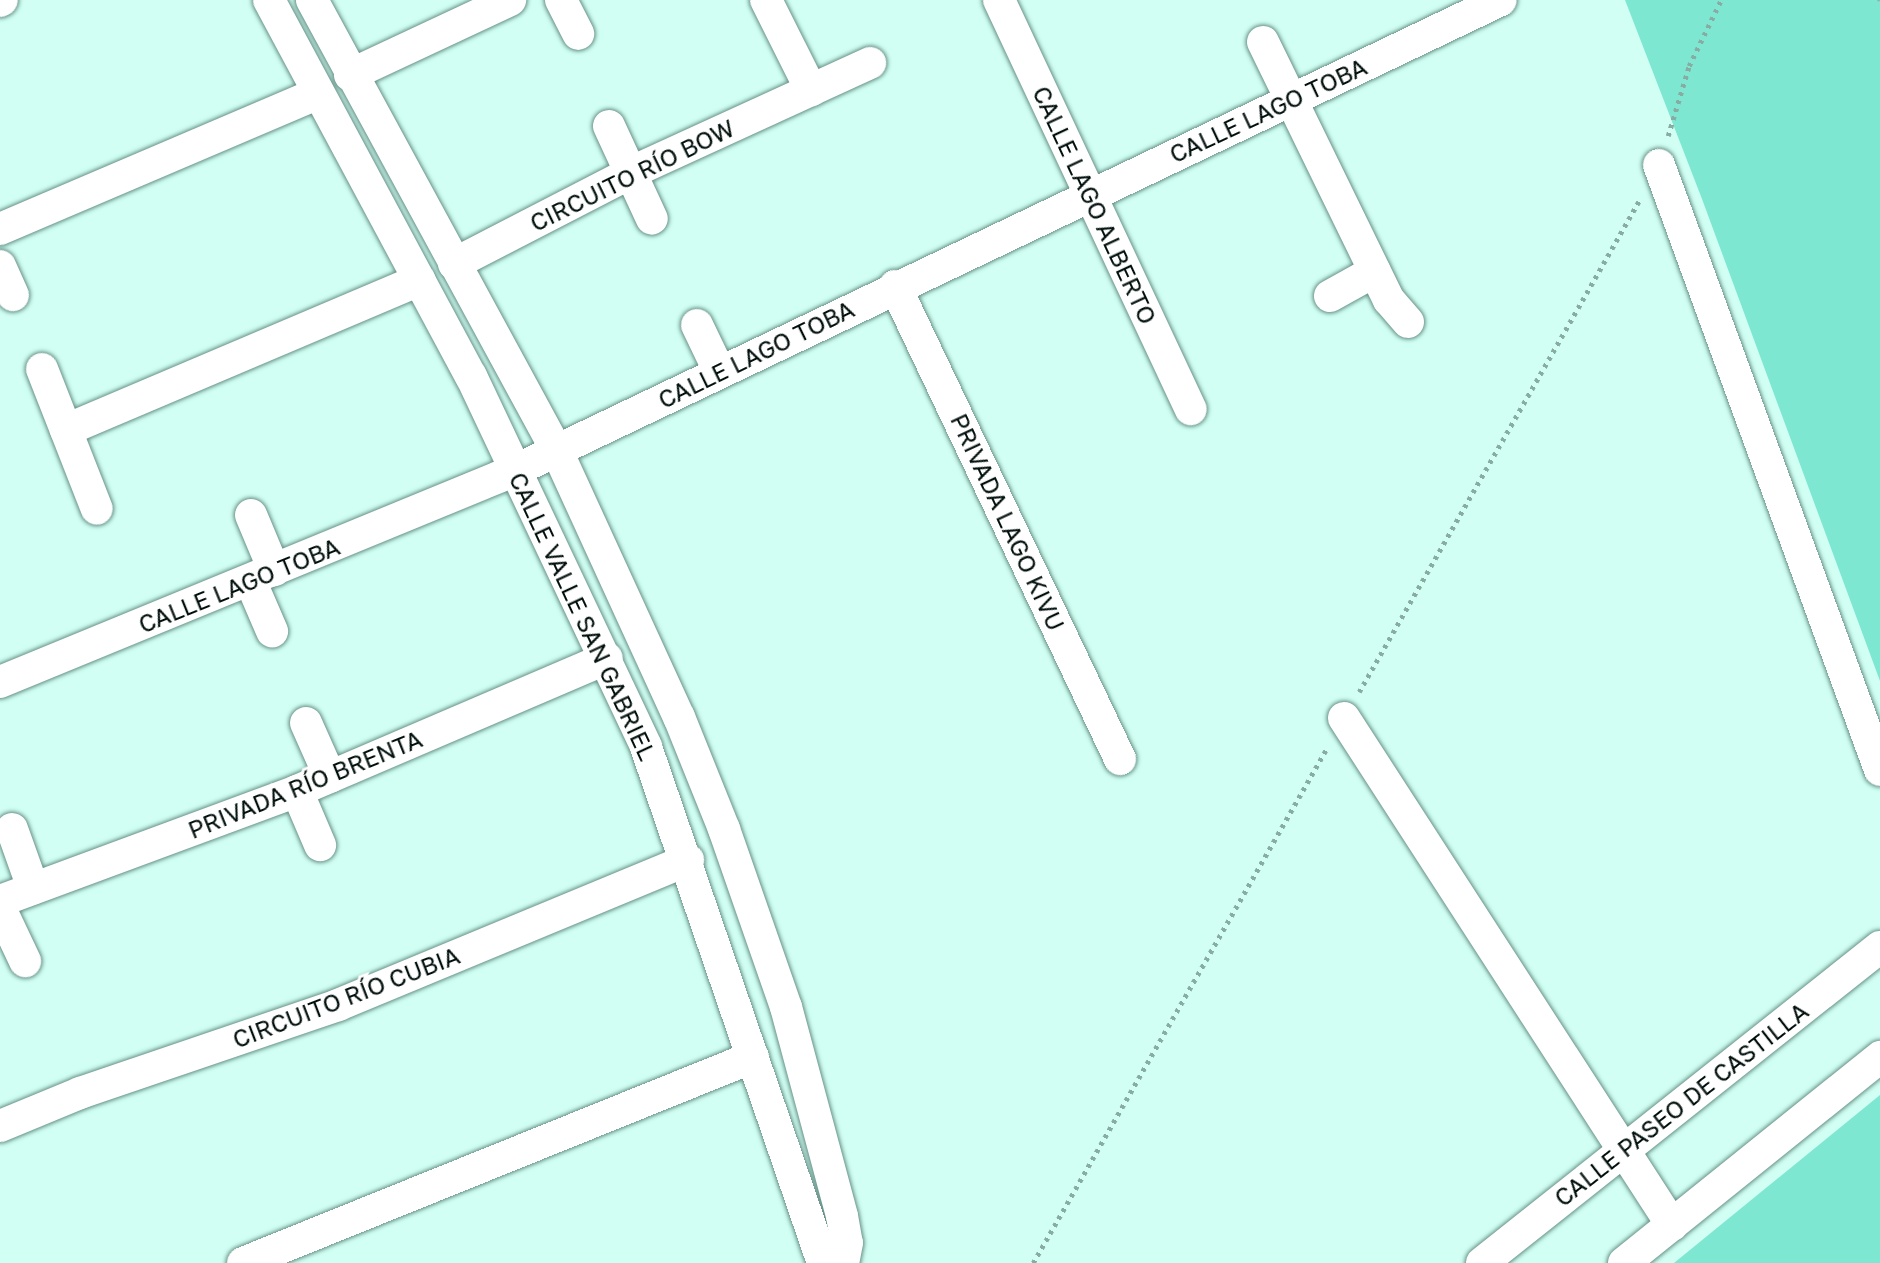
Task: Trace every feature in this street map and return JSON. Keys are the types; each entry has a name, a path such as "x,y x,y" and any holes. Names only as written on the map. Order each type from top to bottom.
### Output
{"street":[{"name":"CALLE VALLE SAN GABRIEL","path":"269,0 316,94 421,280 607,658 688,860 753,1057 826,1257"},
{"name":"CALLE VALLE SAN GABRIEL","path":"312,0 350,75 557,451 679,717 724,829 786,1007 826,1257"},
{"path":"350,75 510,0"},
{"path":"561,0 578,34"},
{"path":"766,0 811,90"},
{"name":"CALLE LAGO ALBERTO","path":"999,0 1191,409"},
{"name":"CALLE LAGO TOBA","path":"0,682 516,470 895,286 1502,0"},
{"path":"1263,42 1389,300 1408,322"},
{"name":"CIRCUITO RÍO BOW","path":"454,264 632,172 870,63"},
{"path":"0,229 316,94"},
{"path":"609,126 652,219"},
{"path":"1659,165 1880,770"},
{"path":"0,266 13,295"},
{"path":"1330,296 1375,271"},
{"path":"66,430 421,280"},
{"name":"PRIVADA LAGO KIVU","path":"895,286 1120,759"},
{"path":"697,325 719,371"},
{"path":"42,369 97,509"},
{"path":"251,515 272,631"},
{"name":"PRIVADA RÍO BRENTA","path":"0,901 298,791 607,658"},
{"path":"1344,718 1672,1225"},
{"path":"306,723 330,777"},
{"path":"298,791 320,845"},
{"path":"12,829 33,888"},
{"name":"CIRCUITO RÍO CUBIA","path":"0,1126 80,1093 338,1005 688,860"},
{"path":"0,908 25,961"},
{"name":"CALLE PASEO DE CASTILLA","path":"1482,1263 1880,947"},
{"path":"243,1263 753,1057"},
{"path":"1624,1263 1880,1057"}],"path":[{"path":"1659,165 1689,66 1721,0"}],"green space":[{"path":"1625,0 1880,0 1880,681 1702,199"},
{"path":"1880,1095 1880,1263 1674,1263"}]}
